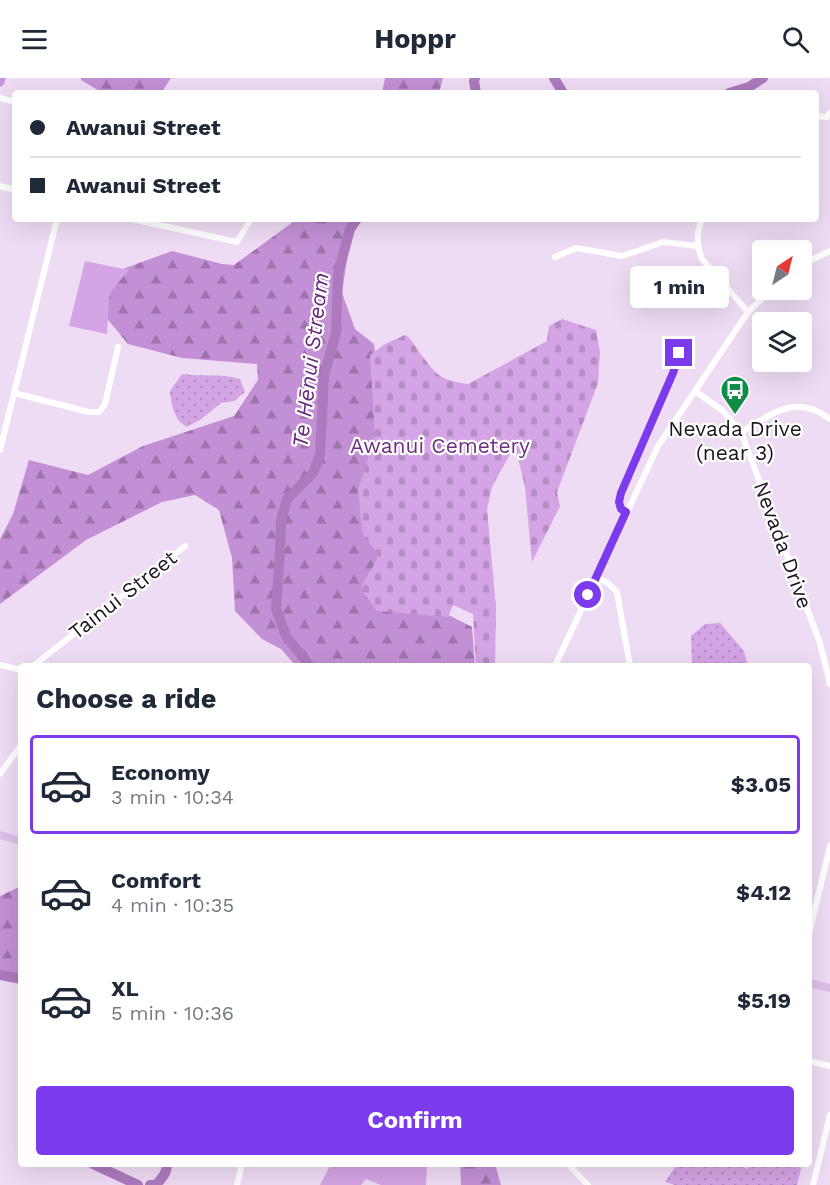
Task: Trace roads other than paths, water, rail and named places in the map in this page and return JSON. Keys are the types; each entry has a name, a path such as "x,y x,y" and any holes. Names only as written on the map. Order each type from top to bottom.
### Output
{"main road":[{"path":"0,835 18,840"},
{"path":"812,984 830,988"}],"street":[{"path":"0,450 56,222"},
{"path":"145,222 237,243 249,222"},
{"path":"701,222 697,246 702,259 748,312"},
{"path":"555,257 576,248 622,256 663,243 697,246"},
{"path":"812,260 830,251"},
{"path":"556,663 658,446 748,312 761,300"},
{"path":"14,393 89,412 99,412 105,404 118,347"},
{"path":"626,512 621,509 619,502 621,493 673,373 679,353"},
{"name":"Nevada Drive","path":"695,391 722,410 741,432 820,643 830,684"},
{"path":"741,432 783,408 791,406 821,413 830,419"},
{"name":"Tainui Street","path":"37,663 186,546"},
{"path":"596,577 609,584 617,592 629,663"},
{"path":"0,665 18,669"},
{"path":"0,774 18,749"},
{"path":"812,921 830,846"},
{"path":"812,1061 830,1066"},
{"path":"813,1185 830,1115"},
{"path":"237,1185 241,1167"},
{"path":"571,1167 588,1185"}],"waterway":[{"name":"Te Hēnui Stream","path":"475,78 476,90"},
{"name":"Te Hēnui Stream","path":"554,78 561,90"},
{"name":"Te Hēnui Stream","path":"739,90 763,78"},
{"name":"Te Hēnui Stream","path":"308,663 286,636 276,609 281,520 287,499 313,473 320,455 324,376 336,333 338,274 350,229 355,222"},
{"name":"Te Hēnui Stream","path":"0,975 18,978"},
{"name":"Te Hēnui Stream","path":"99,1167 138,1185"},
{"name":"Te Hēnui Stream","path":"150,1185 156,1185 167,1167"}],"place":[{"name":"Nevada Drive (near 3)","path":"735,416"}],"park label":[{"name":"Awanui Cemetery","path":"440,446"}]}
